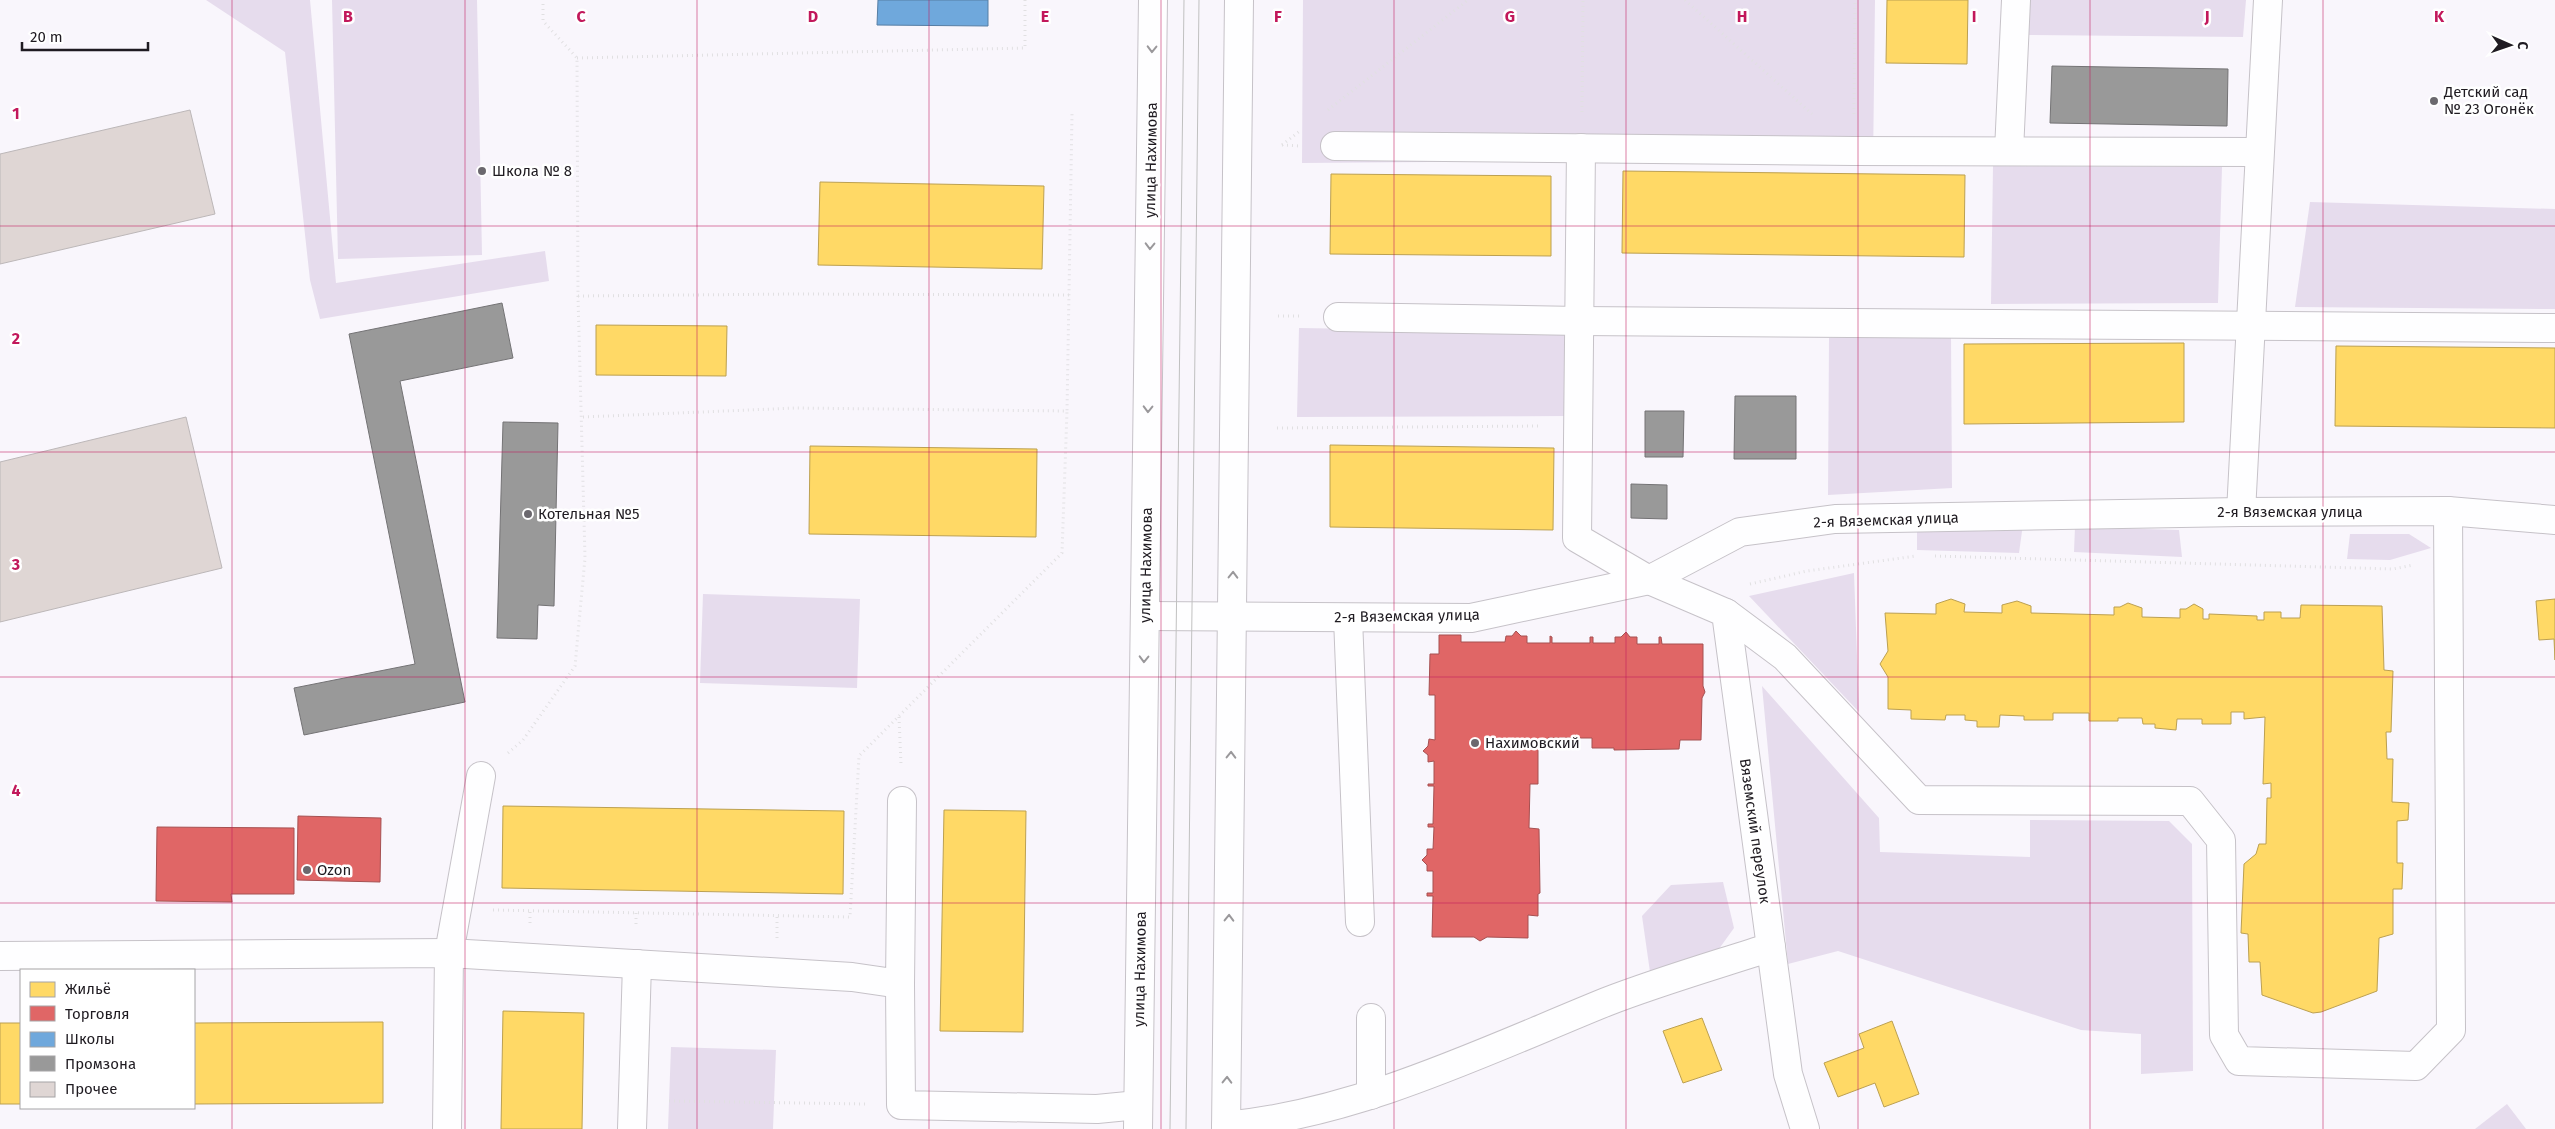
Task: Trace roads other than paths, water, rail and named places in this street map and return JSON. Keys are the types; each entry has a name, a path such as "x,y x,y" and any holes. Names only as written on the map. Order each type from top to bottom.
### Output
{"main road":[{"name":"улица Нахимова","path":"1138,1117 1153,0"},
{"path":"1239,0 1226,1128 1269,1122 1371,1095 1529,1035 1608,1002 1771,947"},
{"path":"2009,151 2016,0"},
{"path":"2240,512 2258,152 2268,0"},
{"path":"1335,146 1854,152 2258,152"},
{"path":"1581,148 1577,538 1649,580 1726,613 1785,657 1919,800 2190,800 2221,840 2224,1035 2239,1061 2416,1066 2451,1030 2448,511"},
{"path":"1338,317 1579,321 2555,328"},
{"name":"2-я Вяземская улица","path":"1145,616 1471,618 1649,580 1740,532 1835,519 2240,512 2448,511 2555,520"},
{"name":"Вяземский переулок","path":"1726,613 1788,1074 1805,1129"},
{"path":"1348,618 1360,922"},
{"path":"447,1129 449,953 481,776"},
{"path":"902,801 901,1105 1097,1109 1138,1117"},
{"path":"0,956 449,953 852,977 900,984"},
{"path":"632,1129 637,964"},
{"path":"1371,1018 1371,1095"}],"tram line":[{"path":"1170,1129 1184,0"},
{"path":"1186,1129 1199,0"}],"place":[{"name":"Детский сад № 23 Огонёк","path":"2434,101"},
{"name":"Школа № 8","path":"482,171"},
{"name":"Котельная №5","path":"528,514"},
{"name":"Нахимовский","path":"1475,743"},
{"name":"Ozon","path":"307,870"}]}
